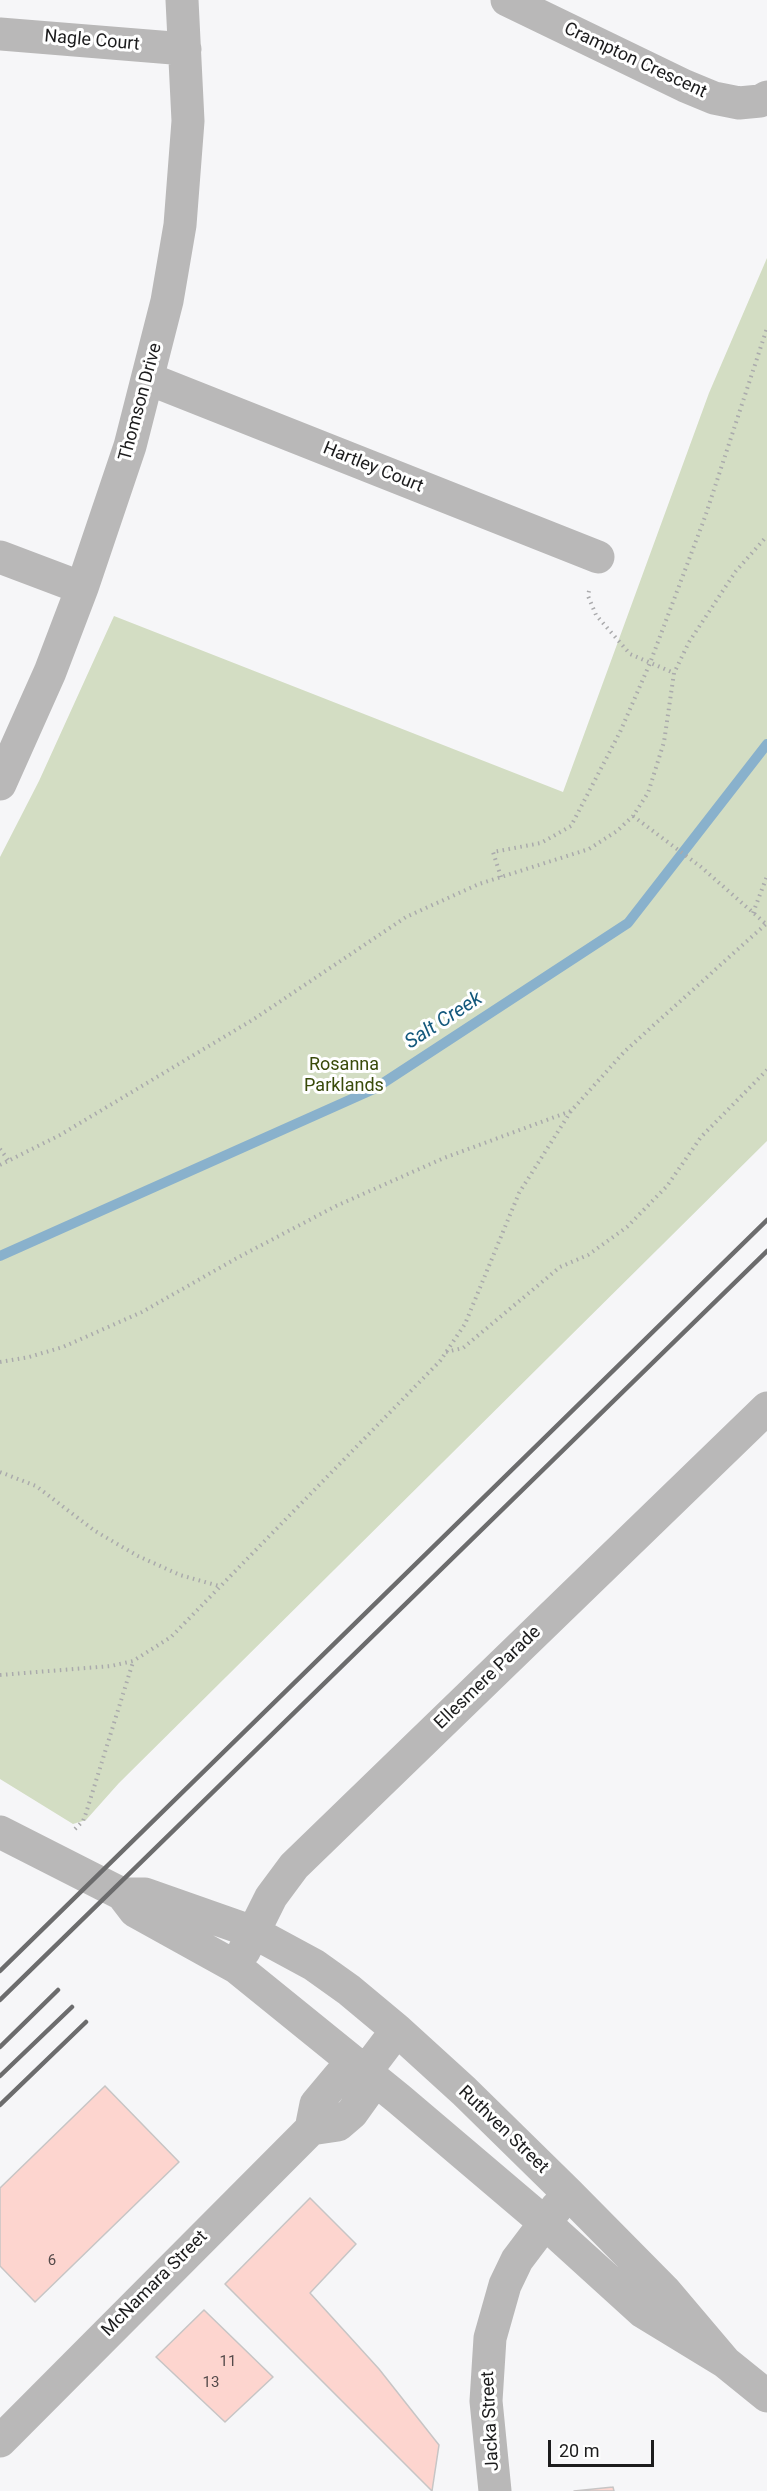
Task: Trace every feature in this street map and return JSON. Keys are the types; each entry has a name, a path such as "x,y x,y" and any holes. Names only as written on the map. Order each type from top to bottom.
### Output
{"street":[{"name":"Thomson Drive","path":"0,784 50,672 82,588 130,446 149,379 167,301 180,225 188,122 182,0"},
{"name":"Crampton Crescent","path":"507,0 714,98 739,103 767,97"},
{"name":"Nagle Court","path":"0,34 185,49"},
{"name":"Hartley Court","path":"149,379 598,557"},
{"path":"0,557 82,588"},
{"name":"Ellesmere Parade","path":"236,1967 279,1885 294,1866 767,1408"},
{"path":"0,1832 122,1894"},
{"name":"Ruthven Street","path":"122,1894 144,1894 253,1932 314,1965 349,1990 397,2030 568,2193 664,2290 724,2362"},
{"name":"Ruthven Street","path":"122,1894 135,1911 236,1967 366,2071 545,2223 643,2312 724,2362 767,2396"},
{"name":"McNamara Street","path":"0,2441 311,2129 338,2125 352,2113 367,2092 366,2071 397,2030"},
{"name":"Jacka Street","path":"495,2491 486,2401 490,2338 505,2285 517,2260 568,2193"}],"path":[{"path":"501,878 493,852 541,843 571,826 620,732 650,663 705,517 767,328"},
{"path":"0,1165 60,1135 254,1019 406,917 479,884 589,849 617,831 633,816 648,793 658,765 667,725 674,673 689,642 736,571 767,536"},
{"path":"598,557 588,596 596,615 630,654 674,673"},
{"path":"0,1675 111,1666 133,1661 171,1637 440,1361 465,1324 519,1193 571,1111 625,1052 766,924 701,867 633,816"},
{"path":"753,913 767,876"},
{"path":"445,1353 464,1348 560,1267 588,1256 627,1227 667,1186 701,1137 767,1070"},
{"path":"0,1362 29,1357 63,1347 122,1321 336,1206 444,1158 571,1111"},
{"path":"0,1149 9,1161"},
{"path":"0,1472 36,1486 95,1531 138,1556 180,1575 219,1587"},
{"path":"75,1829 83,1821 86,1813 133,1661"}],"green space":[{"name":"Rosanna Parklands","path":"767,258 767,1141 119,1783 86,1820 73,1824 0,1779 0,857 39,781 114,616 563,792 709,393"}],"building":[{"path":"105,2086 179,2162 35,2302 0,2266 0,2188"},
{"path":"310,2198 356,2244 310,2293 379,2369 439,2445 432,2491 225,2284"},
{"path":"204,2310 273,2377 225,2422 156,2357"},
{"path":"613,2487 614,2491 574,2491"}],"waterway":[{"name":"Salt Creek","path":"0,1256 374,1089 628,923 767,744"}],"railway":[{"path":"0,1971 767,1220"},
{"path":"0,2000 767,1251"},
{"path":"0,2047 58,1990"},
{"path":"0,2076 72,2007"},
{"path":"0,2105 86,2022"}]}
